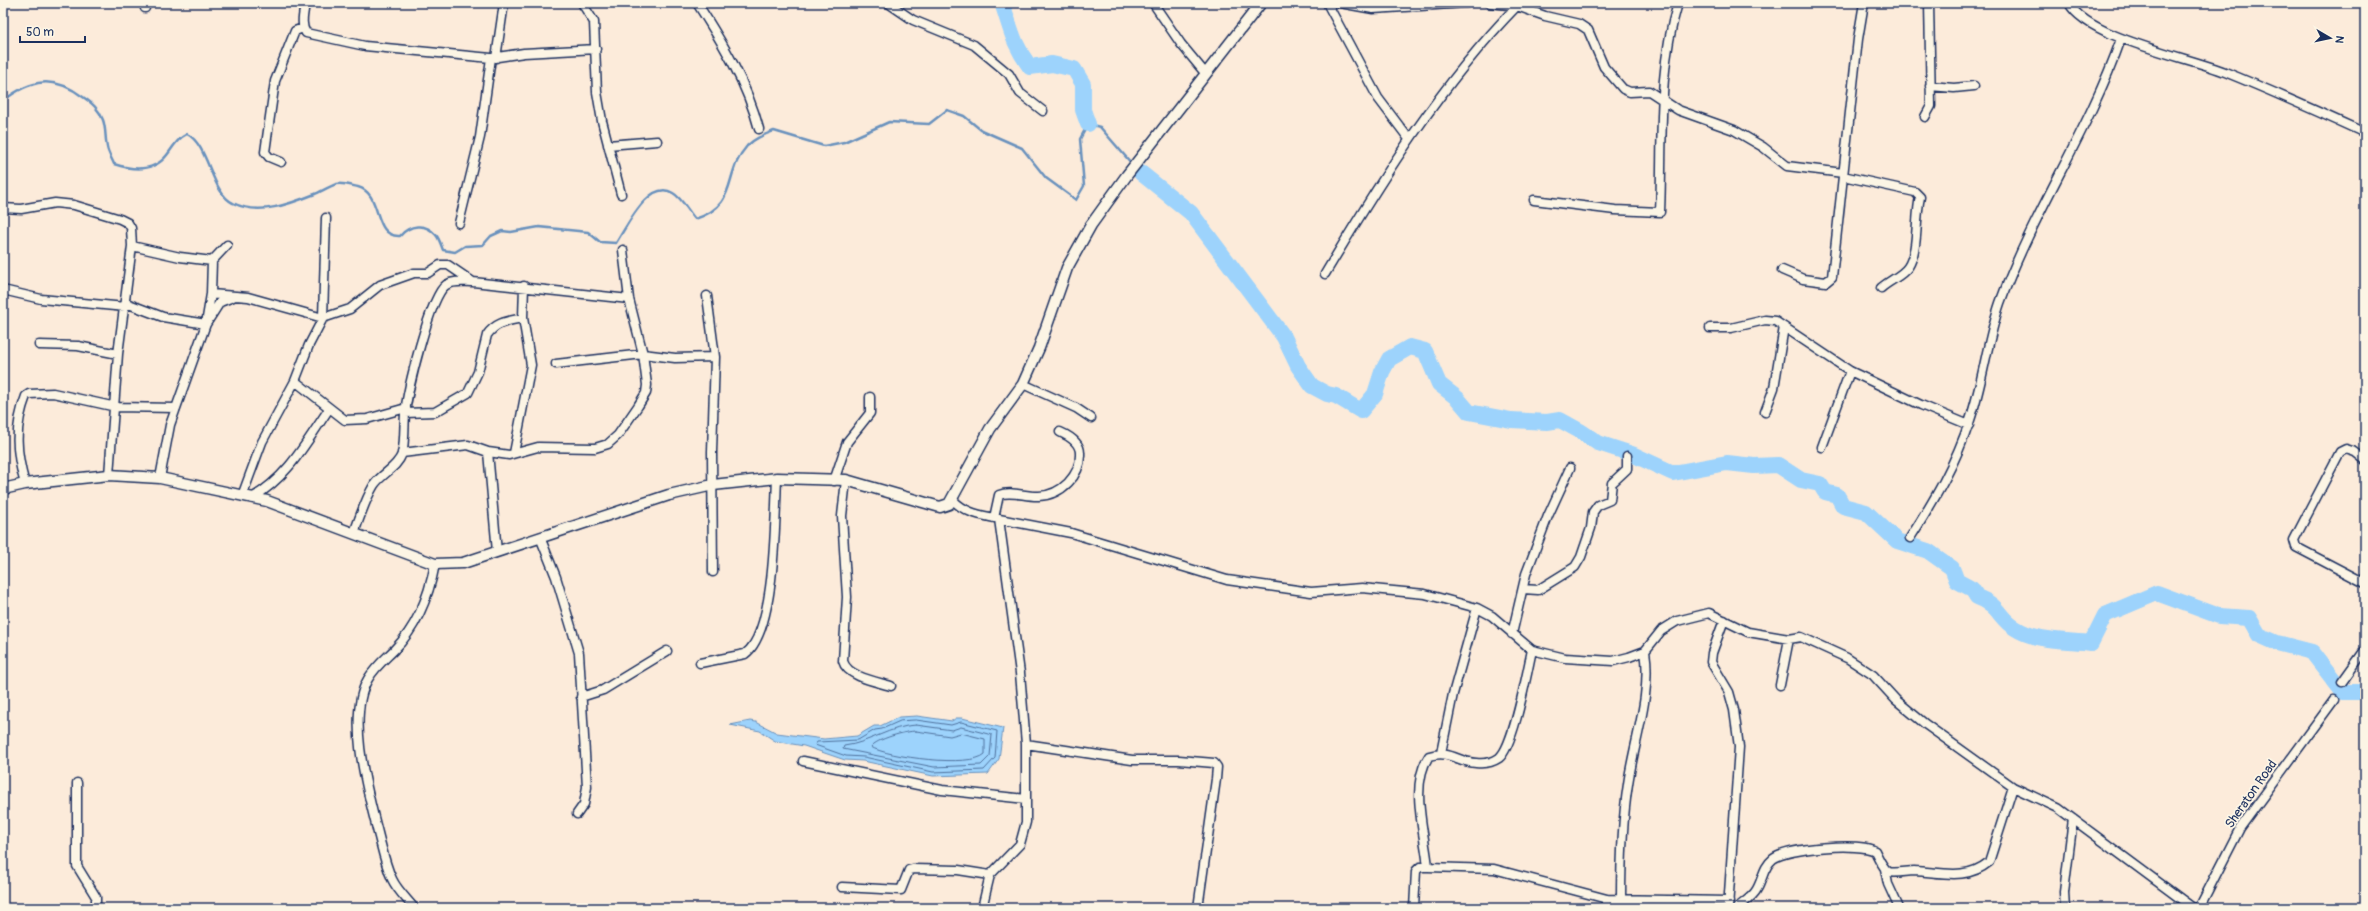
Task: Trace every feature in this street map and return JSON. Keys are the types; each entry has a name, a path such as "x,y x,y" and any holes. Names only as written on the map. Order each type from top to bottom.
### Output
{"street":[{"path":"305,3 303,28 306,33 365,46 494,58 524,53 596,49"},
{"path":"459,224 480,137 504,3"},
{"path":"582,3 594,22 596,49 594,72 597,92 608,145 621,194"},
{"path":"697,3 728,53 754,110 759,129"},
{"path":"888,3 913,20 974,45 1009,74 1020,93 1043,111"},
{"path":"1153,3 1181,44 1205,73"},
{"path":"3,489 25,484 110,474 160,478 267,501 435,564 463,563 669,495 713,485 777,478 846,480 940,507 949,504 953,500 990,429 1023,384 1039,348 1066,268 1091,225 1126,175 1261,3"},
{"path":"1327,3 1378,98 1409,139"},
{"path":"1340,3 1373,9 1467,3"},
{"path":"1490,3 1517,6 1584,26 1588,30 1604,67 1615,81 1630,92 1649,91 1661,97 1678,110 1734,130 1763,147 1776,159 1788,166 1843,175 1915,192 1920,198 1917,209 1915,242 1908,267 1881,288"},
{"path":"1534,200 1615,210 1660,212 1661,97 1667,56 1678,3"},
{"path":"1782,270 1803,279 1826,282 1830,280 1836,246 1864,3"},
{"path":"1925,117 1931,106 1929,3"},
{"path":"2069,3 2072,9 2092,24 2121,39 2223,71 2365,133"},
{"path":"1325,274 1409,139 1470,58 1517,6"},
{"path":"281,162 269,157 266,152 273,92 294,31 303,28"},
{"path":"1910,538 1933,503 1958,453 1969,424 2000,303 2037,220 2095,106 2121,39"},
{"path":"1930,86 1974,86"},
{"path":"608,145 657,141"},
{"path":"3,208 21,209 55,203 93,210 128,223 133,234 118,354 116,407 110,474"},
{"path":"247,497 262,442 296,381 309,345 323,318 326,218"},
{"path":"160,478 170,425 206,324 211,294 212,261 227,245"},
{"path":"132,246 180,257 212,261"},
{"path":"402,453 468,445 488,452 509,455 538,447 595,448 608,444 618,435 646,393 643,354 630,299 624,250"},
{"path":"211,294 248,297 323,318 350,309 380,285 414,274 428,273 440,264 448,265 473,282"},
{"path":"354,533 375,484 397,463 402,453 406,410 428,322 440,291 452,282 473,282 524,286 588,296 630,299"},
{"path":"514,454 531,365 523,318 524,286"},
{"path":"3,290 40,299 125,305 163,317 206,324"},
{"path":"206,324 220,302 236,296"},
{"path":"707,296 715,357 713,572"},
{"path":"296,381 341,419 357,421 406,410 435,412 468,393 478,372 487,335 491,330 498,324 523,318"},
{"path":"1710,328 1731,328 1765,320 1775,321 1807,345 1850,371 1921,405 1969,424"},
{"path":"1765,412 1774,388 1784,327"},
{"path":"39,345 78,346 118,354"},
{"path":"556,364 643,354 675,358 715,357"},
{"path":"1822,447 1850,371"},
{"path":"1023,384 1076,408 1091,418"},
{"path":"25,484 18,459 16,438 18,423 26,396 53,393 116,407 176,408"},
{"path":"834,480 847,442 870,413 870,397"},
{"path":"247,497 269,488 283,475 329,409"},
{"path":"982,908 990,875 1001,861 1020,844 1026,822 1026,744 1020,673 996,518 999,495 1008,493 1044,496 1066,486 1073,478 1078,468 1080,453 1074,440 1060,432"},
{"path":"2365,460 2346,449 2340,452 2294,540 2296,546 2365,583"},
{"path":"488,452 496,552"},
{"path":"1523,589 1534,591 1542,589 1578,563 1591,528 1593,512 1598,504 1610,500 1612,483 1627,469 1628,456"},
{"path":"1512,634 1523,589 1548,516 1570,468"},
{"path":"700,663 745,654 761,633 767,607 773,548 777,478"},
{"path":"846,480 842,516 847,597 843,661 848,669 856,674 891,686"},
{"path":"953,500 960,507 971,513 1071,533 1227,580 1311,592 1362,588 1425,594 1477,608 1492,616 1532,650 1565,658 1613,660 1645,651 1661,631 1677,621 1709,613 1748,632 1789,639 1801,637 1847,658 1873,675 1896,700 1925,724 2013,788 2058,808 2193,908"},
{"path":"540,537 556,577 577,646 582,697 587,787 584,804 577,814"},
{"path":"414,908 393,880 384,859 361,761 359,727 361,699 367,680 375,668 395,649 422,610 431,587 435,564"},
{"path":"1441,753 1453,694 1477,608"},
{"path":"1414,908 1416,871 1420,867 1494,869 1607,899 1729,905 1737,810 1739,747 1734,710 1729,692 1711,662 1712,653 1724,620"},
{"path":"1780,686 1789,639"},
{"path":"1428,867 1419,798 1422,766 1429,756 1441,753 1475,763 1490,762 1500,757 1506,749 1518,712 1532,650"},
{"path":"2342,682 2365,650"},
{"path":"582,697 603,690 667,651"},
{"path":"1621,900 1627,793 1643,700 1646,674 1645,651"},
{"name":"Sheraton Road","path":"2199,908 2240,828 2334,700"},
{"path":"1026,744 1132,760 1179,760 1214,763 1217,767 1216,780 1198,908"},
{"path":"803,761 935,789 1026,799"},
{"path":"77,784 77,866 96,897 96,908"},
{"path":"1885,869 1892,872 1926,872 1951,875 1980,870 1989,862 2013,788"},
{"path":"2065,908 2064,892 2073,819"},
{"path":"1737,908 1753,895 1767,866 1778,856 1817,849 1862,847 1875,851 1885,869 1888,884 1899,908"},
{"path":"842,887 901,890 909,870 913,869 958,870 990,875"},
{"path":"1605,908 1607,899"}],"water":[{"path":"917,716 952,721 956,718 962,718 1003,728 999,759 988,774 933,776 863,761 845,760 804,746 775,741 760,731 730,725 750,721 756,722 777,733 824,739 857,736 874,726 880,726 899,717"}],"waterway":[{"path":"1002,3 1016,43 1030,67 1052,64 1074,69 1083,84 1083,110 1088,124"},
{"path":"3,101 23,88 33,84 43,82 62,85 86,99 95,107 101,116 104,123 106,144 114,164 128,168 149,167 162,161 178,140 187,134 200,148 220,190 226,198 233,203 243,207 264,209 285,205 337,184 351,185 366,191 371,197 381,223 385,230 391,235 400,236 408,229 417,226 427,228 436,235 443,250 455,252 465,246 483,245 491,236 502,231 511,232 539,227 588,232 600,242 616,243 632,217 647,198 655,192 664,190 676,195 695,219 709,213 719,206 725,197 739,157 747,146 763,135 774,131 824,146 844,142 889,122 929,124 947,110 964,116 981,130 1022,148 1046,178 1076,200 1084,186 1080,139 1088,124 1100,127 1132,164"},
{"path":"1135,168 1141,173"},
{"path":"1141,173 1191,213 1284,337 1298,366 1312,386 1327,394 1336,396 1361,411 1375,394 1382,372 1389,359 1410,347 1425,351 1439,384 1457,398 1469,412 1511,420 1547,422 1560,420 1598,443 1632,454 1673,473 1727,463 1754,466 1778,465 1801,480 1820,484 1825,492 1837,495 1843,506 1866,512 1897,541 1928,551 1952,568 1957,581 1972,589 1977,597 1985,600 1995,608 2009,624 2023,633 2052,640 2091,643 2105,615 2157,593 2219,616 2249,618 2259,635 2277,643 2312,652 2343,692 2365,692"}]}
